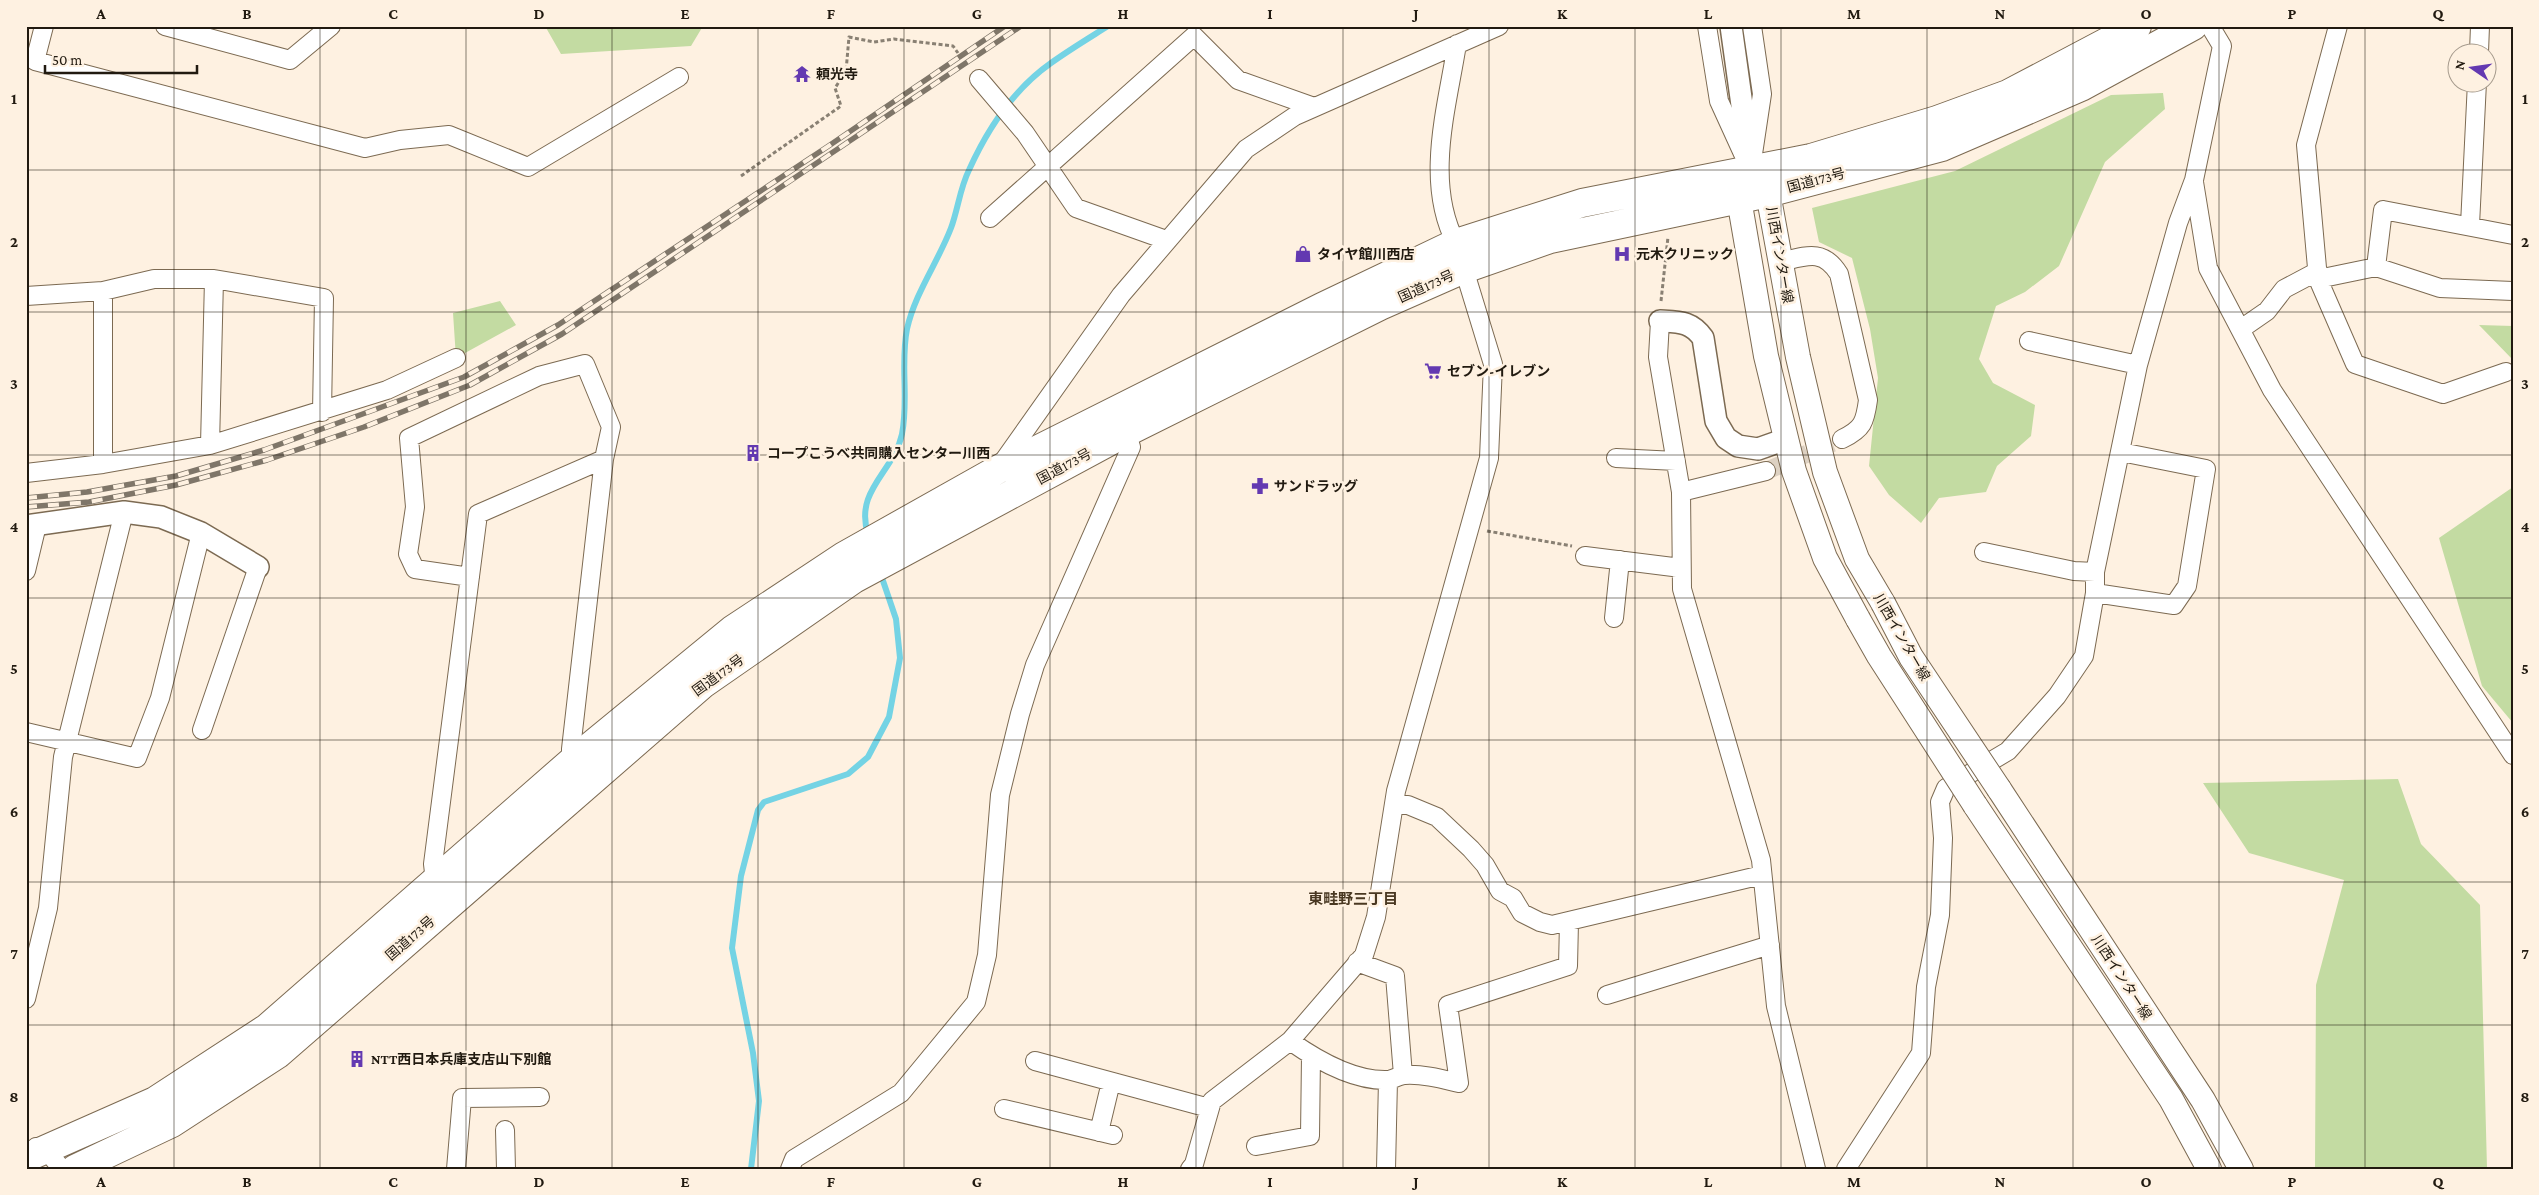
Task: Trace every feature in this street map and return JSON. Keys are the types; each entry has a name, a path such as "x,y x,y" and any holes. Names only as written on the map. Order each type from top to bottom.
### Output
{"highway":[{"name":"国道173号","path":"75,1169 172,1123 278,1054 703,684 854,579 1123,420 1456,243 1582,203 1811,158 1937,120 1999,98 2137,26"},
{"name":"国道173号","path":"40,1155 155,1100 267,1028 572,762 732,630 844,556 997,470 1123,420 1464,269 1550,239 1768,193 1942,147 2081,87 2193,26"}],"main road":[{"name":"川西インター線","path":"1751,170 1768,193 1798,357 1825,472 1857,559 1883,603 1911,657 2203,1100 2241,1169"},
{"path":"1739,199 1751,170"},
{"name":"川西インター線","path":"1739,199 1766,356 1794,471 1825,558 1879,656 1975,805 2171,1099 2209,1169"}],"street":[{"path":"44,26 35,61 365,148 400,140 449,135 528,167 679,77"},
{"path":"165,26 227,34 290,60 331,26"},
{"path":"997,470 1121,295 1166,240 1246,150 1295,116 1499,26"},
{"path":"1707,26 1719,101 1751,170"},
{"path":"1731,26 1751,170"},
{"path":"1751,170 1762,94 1752,26"},
{"path":"1846,1169 1921,1053 1926,987 1940,915 1943,838 1940,802 1946,788 2008,751 2058,696 2084,656 2095,593 2095,572 2138,365 2178,224 2194,180 2222,46 2210,26"},
{"path":"2338,26 2306,146 2318,275 2355,364 2443,394 2506,372"},
{"path":"2479,42 2480,26"},
{"path":"990,218 1050,167 1194,36 1238,80 1314,107"},
{"path":"1190,1169 1194,1164 1212,1101 1290,1041 1364,955 1376,916 1394,805 1490,458 1493,364 1456,243 1447,226 1438,164 1457,44"},
{"path":"979,79 1025,133 1050,167 1076,208 1166,240"},
{"path":"2470,225 2477,92"},
{"path":"2194,180 2208,268 2272,390 2513,754"},
{"path":"2376,267 2382,210 2470,225 2513,235"},
{"path":"1781,262 1813,255 1831,261 1839,274 1868,400 1866,418 1857,431 1842,439"},
{"path":"2241,329 2267,311 2284,288 2318,275 2376,267 2440,288 2513,292"},
{"path":"26,296 103,291 154,280 214,280 324,298 322,412"},
{"path":"210,445 214,280"},
{"path":"103,291 103,464"},
{"path":"1786,439 1758,449 1738,446 1726,438 1716,421 1703,338 1696,328 1680,322 1660,321 1658,358 1681,492 1682,589 1761,860 1776,1006 1816,1169"},
{"path":"2029,341 2138,365"},
{"path":"26,473 103,464 210,445 322,412 387,390 456,358"},
{"path":"470,577 415,569 408,554 415,507 409,438 539,376 585,364 611,427 604,459 571,749 572,762"},
{"path":"790,1169 794,1160 901,1093 976,1002 987,956 1000,795 1020,714 1035,665 1131,447 1123,420"},
{"path":"2095,593 2174,606 2187,586 2206,469 2121,452"},
{"path":"1616,458 1676,461"},
{"path":"435,881 433,864 478,514 604,459"},
{"path":"1681,492 1766,471"},
{"path":"26,999 48,908 63,757 124,512"},
{"path":"26,570 31,525 124,512 161,517 201,533 258,566 202,730"},
{"path":"26,732 137,758 160,698 201,533"},
{"path":"1984,552 2074,571 2095,572"},
{"path":"1585,556 1681,568"},
{"path":"1614,618 1620,560"},
{"path":"1394,805 1408,805 1437,817 1471,849 1485,866 1500,891 1513,898 1522,914 1552,925 1762,874"},
{"path":"1290,1041 1311,1056 1359,1076 1433,1076 1459,1083 1448,1005 1568,966 1569,922"},
{"path":"1607,995 1770,945"},
{"path":"1357,962 1395,976 1396,1077 1386,1169"},
{"path":"1256,1146 1310,1136 1311,1056"},
{"path":"1035,1062 1209,1108"},
{"path":"1004,1109 1106,1134 1111,1082"},
{"path":"456,1169 462,1098 540,1097"},
{"path":"505,1130 506,1169"}],"path":[{"path":"741,176 841,106 835,88 846,71 849,37 874,42 894,39 953,46 958,52"},
{"path":"1660,321 1671,214"},
{"path":"1470,528 1584,548 1585,556"}],"green space":[{"path":"545,26 703,26 691,46 561,54"},
{"path":"2163,93 2165,109 2105,162 2059,266 2025,292 1996,306 1979,359 1993,383 2035,405 2031,436 1997,466 1986,492 1939,498 1921,523 1889,495 1869,466 1878,378 1870,329 1852,258 1819,242 1812,208 1955,171 2111,95"},
{"path":"500,301 516,325 456,358 453,313"},
{"path":"2479,325 2513,326 2513,360"},
{"path":"2513,487 2513,723 2482,686 2439,538"},
{"path":"2398,779 2421,844 2480,905 2487,1168 2498,1169 2315,1167 2316,985 2344,880 2249,853 2203,783"}],"waterway":[{"path":"868,534 865,519 866,505 870,493 898,447 902,434 905,408 904,368 907,329 915,303 951,228 963,184 976,155 993,125 1025,85 1051,63 1108,26"},
{"path":"751,1169 759,1101 753,1053 732,948 741,876 758,810 764,802 848,774 868,757 889,717 900,658 896,619 880,572"}],"tunnel":[{"path":"1766,471 1842,439"}],"railway":[{"path":"26,498 87,492 176,476 264,450 464,377 558,325 830,145 1005,26"},
{"path":"26,507 89,502 176,485 267,460 364,427 470,385 562,334 1021,26"}],"place":[{"name":"頼光寺","path":"802,74"},
{"name":"タイヤ館川西店","path":"1303,254"},
{"name":"元木クリニック","path":"1622,254"},
{"name":"セブン-イレブン","path":"1433,371"},
{"name":"コープこうべ共同購入センター川西","path":"753,453"},
{"name":"サンドラッグ","path":"1260,486"},
{"name":"NTT西日本兵庫支店山下別館","path":"357,1059"}],"district":[{"name":"東畦野三丁目","path":"1353,899"}]}
